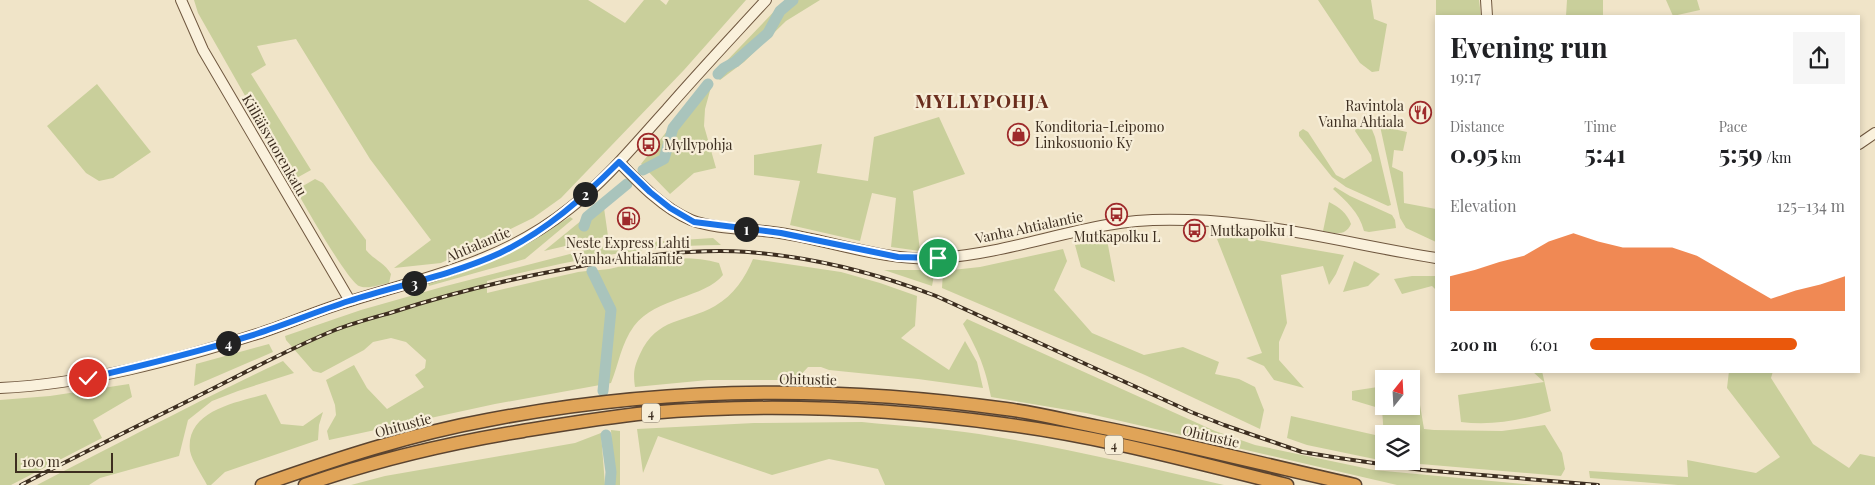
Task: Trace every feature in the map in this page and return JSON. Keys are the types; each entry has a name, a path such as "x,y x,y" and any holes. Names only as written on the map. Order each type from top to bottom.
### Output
{"highway":[{"name":"Ohitustie","path":"262,485 406,439 487,420 571,406 651,398 722,393 804,393 886,396 1007,409 1169,441 1356,485"},
{"name":"Ohitustie","path":"305,485 410,453 571,423 648,413 805,408 883,411 1005,424 1149,452 1287,485"}],"street":[{"name":"Kiiliäisvuorenkatu","path":"181,0 203,50 350,301"},
{"name":"Ahtialantie","path":"0,388 64,382 204,350 499,253 534,234 571,208 619,162 766,0"},
{"path":"1486,0 1488,15"},
{"path":"1860,143 1875,133"},
{"name":"Vanha Ahtialantie","path":"619,162 650,192 670,208 694,222 781,233 898,257 938,258 973,254 1122,222 1189,220 1302,233 1435,258"},
{"name":"Ahtialantie","path":"0,381 114,372"}],"green space":[{"path":"194,0 588,0 625,23 644,0 660,0 666,5 669,0 746,0 684,70 561,198 533,218 441,263 394,268 431,240 370,159 296,39 257,46 266,65 251,74 311,170 293,180 198,13"},
{"path":"785,0 820,0 786,21 744,62 720,80 714,74"},
{"path":"1318,0 1371,0 1374,19 1387,24 1379,71 1372,72 1360,63"},
{"path":"1436,0 1479,0 1481,15 1436,15"},
{"path":"1567,0 1603,0 1603,15 1566,15"},
{"path":"1666,0 1697,0 1700,10 1673,15"},
{"path":"705,83 711,87 705,109 704,126 716,168 694,173 670,194 641,164"},
{"path":"97,84 151,152 113,178 99,181 86,173 47,126"},
{"path":"939,117 965,174 913,191 920,251 891,247 896,198 872,193 860,241 790,225 800,181 754,175 754,155 822,144 817,173 868,181 874,137"},
{"path":"1367,121 1375,137 1391,205 1388,206 1346,187 1332,177 1299,136 1299,132 1303,129 1308,132 1336,175 1344,179 1372,161 1371,155 1355,131 1357,126"},
{"path":"1380,126 1407,132 1403,151 1394,150 1392,167 1403,172 1404,203 1435,209 1435,242 1406,228 1400,218"},
{"path":"315,179 323,183 366,240 366,250 391,274 389,283 362,287 353,281 345,271 296,190"},
{"path":"1335,187 1392,215 1396,228 1364,231 1359,218 1333,189"},
{"path":"1329,202 1342,211 1349,220 1351,224 1346,231 1332,233 1323,231"},
{"path":"604,208 608,236 544,251 582,220"},
{"path":"570,217 573,219 525,259 429,286 428,283 510,253"},
{"path":"1228,235 1344,255 1329,285 1323,266 1281,275 1287,323 1279,342 1279,360 1304,388 1274,380 1264,366 1246,358 1262,353 1217,239"},
{"path":"713,238 721,245 633,251 545,267 487,281 487,293 578,272 609,269 664,259 705,260 719,263 723,275 715,283 705,289 655,309 643,316 634,326 623,347 611,383 495,404 329,440 327,431 336,415 335,405 326,380 354,365 367,388 387,409 424,387 415,375 425,368 426,360 406,342 391,338 373,342 364,350 321,373 313,371 286,340 285,336 361,310 597,247"},
{"path":"1107,240 1115,282 1081,267 1075,245"},
{"path":"1063,249 1067,261 1054,290 1092,333 1144,355 1183,347 1219,362 1215,374 1239,379 1255,387 1264,410 1260,429 1145,375 942,288 943,271 980,267"},
{"path":"753,259 841,272 917,296 915,326 901,338 949,370 965,341 977,362 983,388 829,370 821,367 808,367 796,380 708,380 635,387 634,374 636,363 647,342 655,333 673,322 704,311 722,302 738,286"},
{"path":"1354,261 1380,274 1368,286 1343,292"},
{"path":"884,270 935,270 932,286"},
{"path":"1412,276 1435,276 1435,289 1432,286 1402,294 1394,279"},
{"path":"967,319 1215,431 1255,445 1374,470 1534,485 1397,485 1086,413 991,397 980,359 963,324"},
{"path":"269,344 273,352 194,386 196,364"},
{"path":"283,361 294,373 212,401 188,420 179,456 100,478 89,485 37,485 190,406"},
{"path":"1534,373 1542,373 1551,411 1507,421 1461,422 1458,395 1544,382"},
{"path":"1729,373 1772,373 1771,378 1813,444 1849,468 1860,454 1875,457 1875,485 1678,485 1590,478 1589,471 1688,477 1687,460 1756,473 1780,457 1727,388"},
{"path":"129,384 132,397 93,420 102,438 11,485 0,485 0,400 50,396"},
{"path":"1375,387 1375,407 1352,400 1352,391"},
{"path":"266,394 281,424 303,426 323,412 319,425 318,440 225,472 211,485 207,485 190,451 191,437 196,426 204,417 216,410"},
{"path":"1420,405 1424,429 1502,431 1545,425 1562,453 1565,469 1561,476 1420,464 1420,425 1383,425 1382,415 1420,415"},
{"path":"1291,416 1375,435 1375,459 1307,445 1287,438"},
{"path":"862,422 950,430 1010,439 1102,457 1224,485 885,485 878,469 829,459 772,475 658,436 643,473 637,429 754,423"},
{"path":"611,430 620,431 620,485 614,485"},
{"path":"601,433 605,485 351,485 385,476 575,443"}],"waterway":[{"path":"718,74 735,62 768,33 780,11 793,0"},
{"path":"643,170 664,159 673,128 708,84"},
{"path":"584,226 587,217 627,184"},
{"path":"592,271 611,310 603,391"},
{"path":"606,435 611,472 610,485"}],"railway":[{"path":"21,485 273,358 349,325 455,294 543,273 610,261 702,251 772,254 844,267 890,280 936,296 1191,412 1302,452 1422,470 1598,485"}],"place":[{"name":"Ravintola Vanha Ahtiala","path":"1420,113"},
{"name":"Konditoria-Leipomo Linkosuonio Ky","path":"1019,134"},
{"name":"Myllypohja","path":"648,144"},
{"name":"Mutkapolku L","path":"1117,214"},
{"name":"Neste Express Lahti Vanha Ahtialantie","path":"628,219"},
{"name":"Mutkapolku I","path":"1194,230"}],"district":[{"name":"MYLLYPOHJA","path":"982,100"}],"route":[{"path":"88,378 204,350 499,253 534,234 571,208 619,162 650,192 670,208 679,215 694,222 781,233 898,257 938,258"}]}
